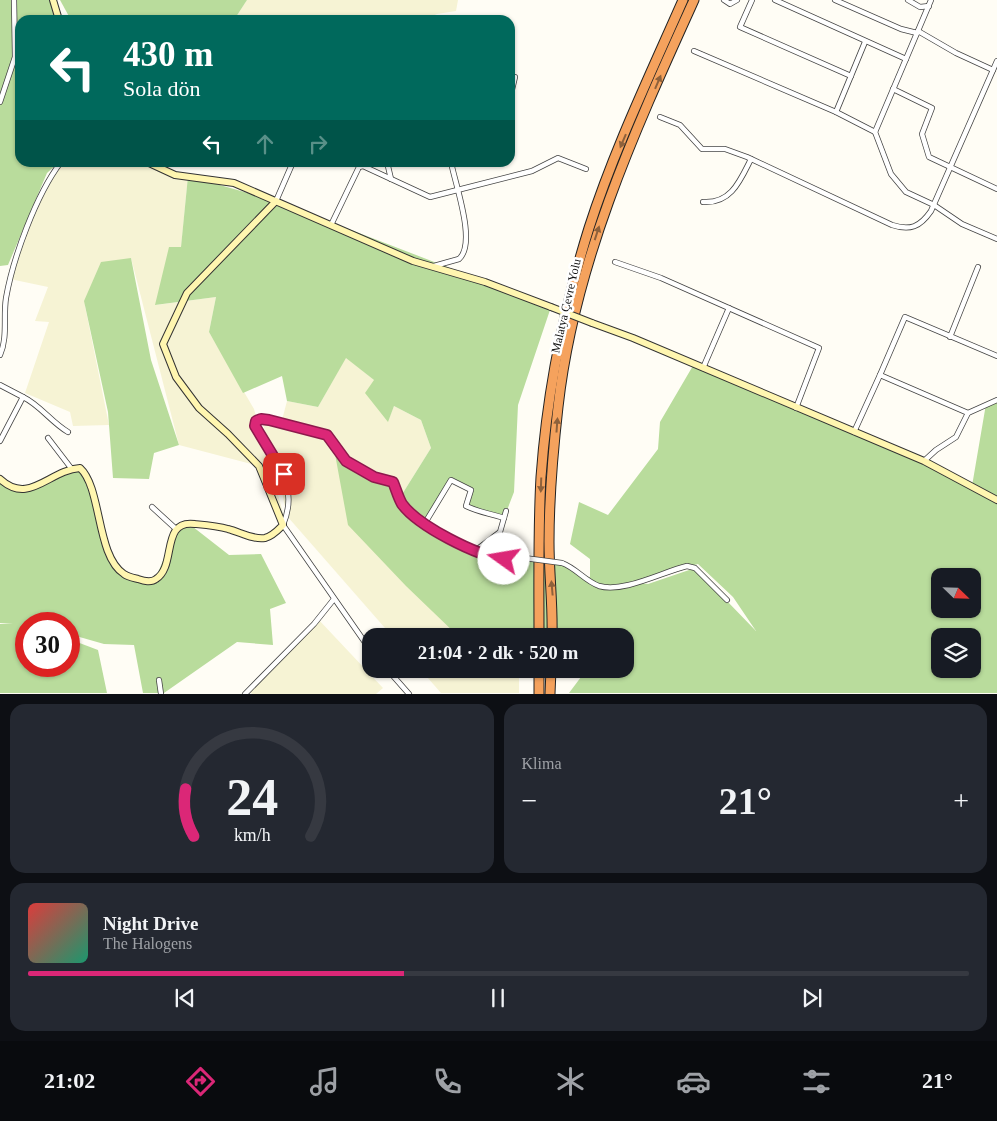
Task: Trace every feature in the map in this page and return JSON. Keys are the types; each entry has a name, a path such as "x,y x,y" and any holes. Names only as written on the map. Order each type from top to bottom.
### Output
{"highway":[{"name":"Malatya Çevre Yolu","path":"539,628 542,476 550,402 562,334 589,228 605,185 683,0"},
{"name":"Malatya Çevre Yolu","path":"552,628 553,602 549,543 558,405 571,337 597,233 618,174 694,0"},
{"path":"539,678 539,694"},
{"path":"550,694 551,678"}],"street":[{"path":"0,102 15,58 14,0"},
{"path":"54,0 58,15"},
{"path":"724,0 730,4 737,0"},
{"path":"752,0 740,27 851,76"},
{"path":"775,0 906,59"},
{"path":"834,0 901,29 917,32 993,70"},
{"path":"908,0 920,6 929,6"},
{"path":"875,132 932,0"},
{"path":"836,112 865,42"},
{"path":"694,52 836,112 875,132 891,174 900,186 911,195 934,205 962,224 997,240"},
{"path":"660,117 680,125 702,149 725,149 751,159 901,228 917,226 924,220 934,205 997,61"},
{"path":"892,89 932,108 922,130 922,139 929,157 997,189"},
{"path":"364,167 427,196 457,191 532,171 558,158 586,169"},
{"path":"703,202 712,203 734,190 751,159"},
{"path":"0,355 6,330 2,312 8,284 43,191 58,167"},
{"path":"158,167 175,175 234,183 431,267 485,282 592,323 924,461 997,500"},
{"path":"291,167 276,201 187,293 162,344 176,377 199,408 259,466 283,525 362,638"},
{"path":"331,225 356,168 359,167"},
{"path":"388,167 391,179"},
{"path":"431,267 459,258 465,252 468,239 452,167"},
{"path":"615,262 661,278 819,348 796,408"},
{"path":"950,337 978,267"},
{"path":"703,368 729,308"},
{"path":"854,432 905,317 903,311"},
{"path":"905,317 997,356"},
{"path":"880,376 968,413"},
{"path":"0,385 37,404 55,424 68,432"},
{"path":"0,441 22,397"},
{"path":"924,461 956,436 968,413 997,400"},
{"path":"0,479 15,490 26,490 71,468 80,468 88,475 99,524 114,563 124,574 151,581 162,575 176,529 179,525 188,523 228,529 263,538 271,536 283,525 288,504 288,487 284,474 255,426 256,421 261,419 327,435 338,454 350,465 374,477 393,482 403,505 438,533 491,558 517,557 562,563 590,582 610,587 624,586 687,566 695,568 727,600"},
{"path":"48,438 71,468"},
{"path":"425,523 451,480 471,490 466,506 483,514 492,514 504,518"},
{"path":"152,507 176,529"},
{"path":"475,551 500,532 506,511"},
{"path":"245,694 314,624 334,599"},
{"path":"395,678 409,694"},
{"path":"159,680 161,694"}],"shaded area":[{"path":"247,0 458,0 456,11 435,15 237,15"},
{"path":"61,167 162,167 188,176 181,248 156,305 216,297 209,332 254,409 285,520 259,466 179,445 131,258 85,306 109,425 73,426 70,412 25,393 49,322 35,321 48,287 10,279 43,191"},
{"path":"346,357 374,380 388,421 394,406 421,420 431,448 399,499 388,480 342,458 456,628 385,628 287,516 275,460 261,419 281,424 287,401 318,407"},
{"path":"318,619 362,666 362,678 374,678 383,688 376,694 252,694 249,690"},
{"path":"428,678 519,678 519,693 441,693"}],"green space":[{"path":"0,0 49,0 57,15 15,15 15,167 54,167 47,173 8,265 0,266"},
{"path":"60,0 247,0 237,15 68,15"},
{"path":"188,176 276,201 551,307 518,405 514,492 504,518 466,506 471,490 451,480 426,521 434,530 504,559 562,563 581,576 590,577 590,559 570,544 579,502 608,515 658,449 660,422 694,364 944,471 972,486 986,404 997,400 997,693 569,693 580,678 634,678 634,628 450,628 406,586 348,525 333,443 339,454 355,468 393,482 401,496 431,448 421,420 394,406 388,422 365,393 374,380 346,358 318,407 287,401 282,376 243,393 209,332 216,297 155,305 169,247 181,247","holes":["698,564 733,597 756,631 695,568 648,584 631,582"]},
{"path":"131,258 151,360 179,445 154,453 149,479 113,478 108,412 84,301 101,262"},
{"path":"71,468 85,472 111,554 124,574 155,580 176,529 188,523 229,555 261,554 286,603 270,609 273,645 237,642 164,693 143,693 134,645 104,644 80,637 80,612 15,612 15,677 80,677 80,643 98,650 107,693 0,693 0,624 13,624 0,623 0,479 26,490"}],"route":[{"path":"284,474 259,435 255,426 256,421 261,419 269,420 281,425 327,435 338,454 355,468 374,477 393,482 403,505 438,533 478,553 491,558 504,559"}]}
